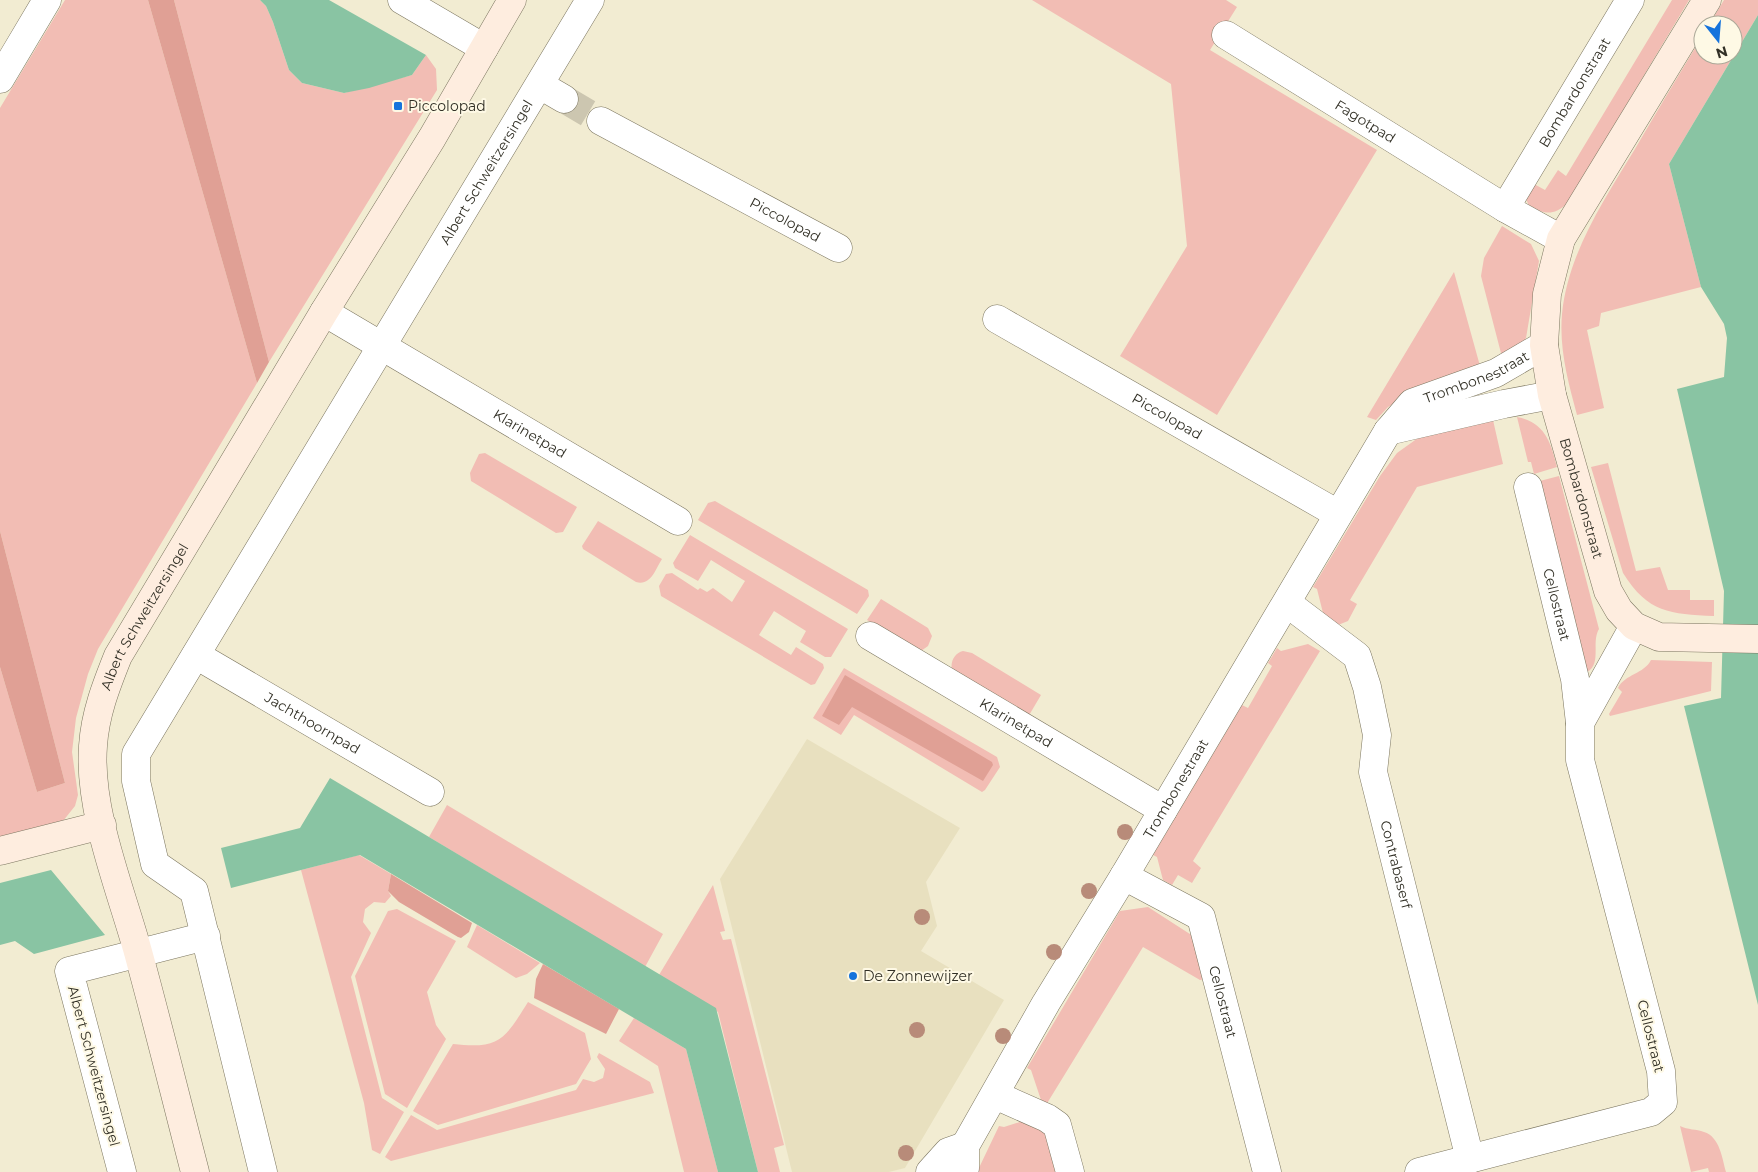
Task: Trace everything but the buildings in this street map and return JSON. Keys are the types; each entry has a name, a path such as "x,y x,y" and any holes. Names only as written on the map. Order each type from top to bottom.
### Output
{"street":[{"path":"0,79 47,0"},
{"path":"402,0 484,48"},
{"name":"Albert Schweitzersingel","path":"195,1172 138,953 102,825 95,789 92,747 99,704 118,656 512,0"},
{"name":"Albert Schweitzersingel","path":"263,1172 194,891 155,864 135,768 136,754 590,0"},
{"name":"Bombardonstraat","path":"1505,208 1630,0"},
{"name":"Bombardonstraat","path":"1706,0 1561,239 1547,294 1544,345 1552,396 1608,591 1619,610 1634,626 1659,636 1758,639"},
{"name":"Fagotpad","path":"1226,35 1505,208"},
{"path":"540,85 564,98"},
{"name":"Piccolopad","path":"601,120 838,248"},
{"path":"1505,208 1561,239"},
{"path":"324,312 382,346"},
{"name":"Piccolopad","path":"997,319 1338,514"},
{"name":"Trombonestraat","path":"930,1172 948,1152 964,1159 995,1095 1046,1003 1124,876 1388,431 1412,403 1496,373 1544,345"},
{"name":"Klarinetpad","path":"382,346 678,521"},
{"name":"Trombonestraat","path":"1388,431 1504,404 1552,396"},
{"name":"Cellostraat","path":"1419,1172 1651,1112 1663,1102 1661,1071 1580,760 1580,722 1575,679 1528,487"},
{"name":"Contrabaserf","path":"1287,603 1356,656 1359,664 1377,735 1373,772 1470,1159"},
{"name":"Cellostraat","path":"1580,722 1634,626"},
{"name":"Klarinetpad","path":"870,636 1163,810"},
{"name":"Jachthoornpad","path":"196,655 430,792"},
{"path":"0,851 102,825"},
{"name":"Cellostraat","path":"1124,876 1201,917 1267,1172"},
{"name":"Albert Schweitzersingel","path":"122,1172 69,971 206,936"},
{"path":"995,1095 1047,1118 1057,1125 1070,1172"}],"shaded area":[{"path":"65,0 148,0 257,383 98,649 88,674 76,718 72,752 78,795 75,806 63,821 0,842 0,667 37,792 65,783 0,531 0,108"},
{"path":"148,0 174,0 269,362 257,383"},
{"path":"174,0 260,0 266,6 273,22 289,70 302,83 344,93 412,75 426,55 436,69 437,90 269,362"},
{"path":"260,0 329,0 426,55 412,75 369,88 344,93 302,83 289,70 273,22 266,6"},
{"path":"1032,0 1226,0 1237,7 1210,50 1377,150 1217,415 1120,356 1187,246 1171,84"},
{"path":"1672,0 1689,0 1567,204 1553,212 1539,211 1529,206 1526,199 1534,184 1545,190 1558,170 1566,176"},
{"path":"1724,0 1758,0 1758,15 1743,40 1743,15 1715,15"},
{"path":"1758,15 1758,1005 1684,706 1721,698 1724,591 1677,389 1724,377 1727,338 1724,324 1701,287 1669,164 1728,65 1743,65 1743,40"},
{"path":"1693,52 1693,65 1728,65 1669,164 1701,287 1601,313 1599,326 1587,330 1604,408 1577,415 1563,352 1562,314 1572,270 1589,228"},
{"path":"1502,226 1531,244 1539,261 1526,338 1522,344 1502,357 1481,276 1484,258"},
{"path":"1454,272 1480,366 1410,394 1388,407 1376,420 1367,417"},
{"path":"1517,417 1534,424 1545,435 1557,467 1534,474 1531,462 1528,462"},
{"path":"1493,420 1503,464 1417,487 1350,600 1357,604 1348,621 1338,625 1324,617 1317,589 1313,587 1380,476 1397,453 1418,438"},
{"path":"485,453 577,507 563,532 556,533 471,481 470,473 479,454"},
{"path":"1608,463 1636,571 1660,567 1668,590 1690,590 1690,600 1714,600 1714,616 1685,614 1661,609 1651,604 1632,586 1623,573 1591,467"},
{"path":"1559,476 1599,629 1594,664 1587,672 1536,482"},
{"path":"715,501 868,590 869,596 857,614 698,520 708,503"},
{"path":"598,521 662,559 649,579 641,583 636,582 583,549 582,546"},
{"path":"0,531 65,783 37,792 0,667"},
{"path":"690,535 848,629 831,657 825,657 800,642 806,631 774,611 759,635 791,655 796,647 823,664 824,668 815,684 811,685 661,596 659,586 666,574 672,573 698,590 700,588 707,592 713,588 732,602 745,581 711,560 698,581 675,568 673,563"},
{"path":"881,599 928,628 932,636 928,646 921,651 867,620"},
{"path":"1308,644 1320,651 1193,861 1201,868 1192,883 1178,875 1172,885 1163,880 1157,857 1153,855 1242,705 1248,708 1272,666 1268,663 1277,648 1281,651"},
{"path":"963,651 972,653 1041,695 1028,717 952,670 954,658"},
{"path":"1651,660 1712,662 1711,691 1610,716 1609,714 1622,692 1618,688 1621,683 1648,665"},
{"path":"844,668 997,757 1000,767 985,790 982,792 854,715 841,735 813,718"},
{"path":"845,675 992,762 993,765 983,781 852,707 839,725 822,716"},
{"name":"De Zonnewijzer","path":"807,739 960,828 926,882 937,926 921,951 1004,1000 905,1168 889,1172 792,1172 720,879"},
{"path":"330,778 716,1008 758,1172 718,1172 686,1049 360,855 231,888 221,848 300,828"},
{"path":"447,805 663,934 645,967 429,837"},
{"path":"359,855 391,874 388,891 391,896 385,903 374,902 365,909 363,922 371,933 351,977 382,1098 404,1112 380,1154 372,1150 364,1103 301,870"},
{"path":"51,870 105,935 34,954 15,941 0,945 0,883"},
{"path":"391,874 472,923 469,932 461,938 458,937 399,902 388,891"},
{"path":"713,885 725,931 720,932 723,940 731,939 784,1145 774,1148 780,1172 758,1172 718,1012 659,975"},
{"path":"1148,907 1193,936 1205,979 1200,980 1143,947 1046,1105 1041,1100 1031,1070 1027,1068 1120,911"},
{"path":"397,909 456,941 427,992 436,1025 446,1039 407,1108 385,1094 355,976 388,911"},
{"path":"477,925 540,963 527,974 516,978 467,947"},
{"path":"543,964 619,1009 606,1034 534,998 536,979"},
{"path":"528,1002 585,1033 591,1059 576,1084 438,1125 413,1111 453,1044 481,1045 499,1039 513,1025"},
{"path":"634,1018 686,1049 718,1172 684,1172 658,1066 619,1041"},
{"path":"599,1053 650,1082 654,1093 391,1161 385,1157 411,1115 437,1130 576,1090 583,1079 594,1082 603,1078 605,1069 597,1057"},
{"path":"1026,1120 1045,1132 1058,1172 977,1172 999,1126 1004,1127"},
{"path":"1680,1126 1704,1132 1714,1138 1720,1149 1726,1172 1709,1172 1708,1168 1691,1172"}],"tunnel":[{"path":"564,99 601,121"}],"place":[{"name":"Piccolopad","path":"398,106"},
{"name":"De Zonnewijzer","path":"853,976"}]}
